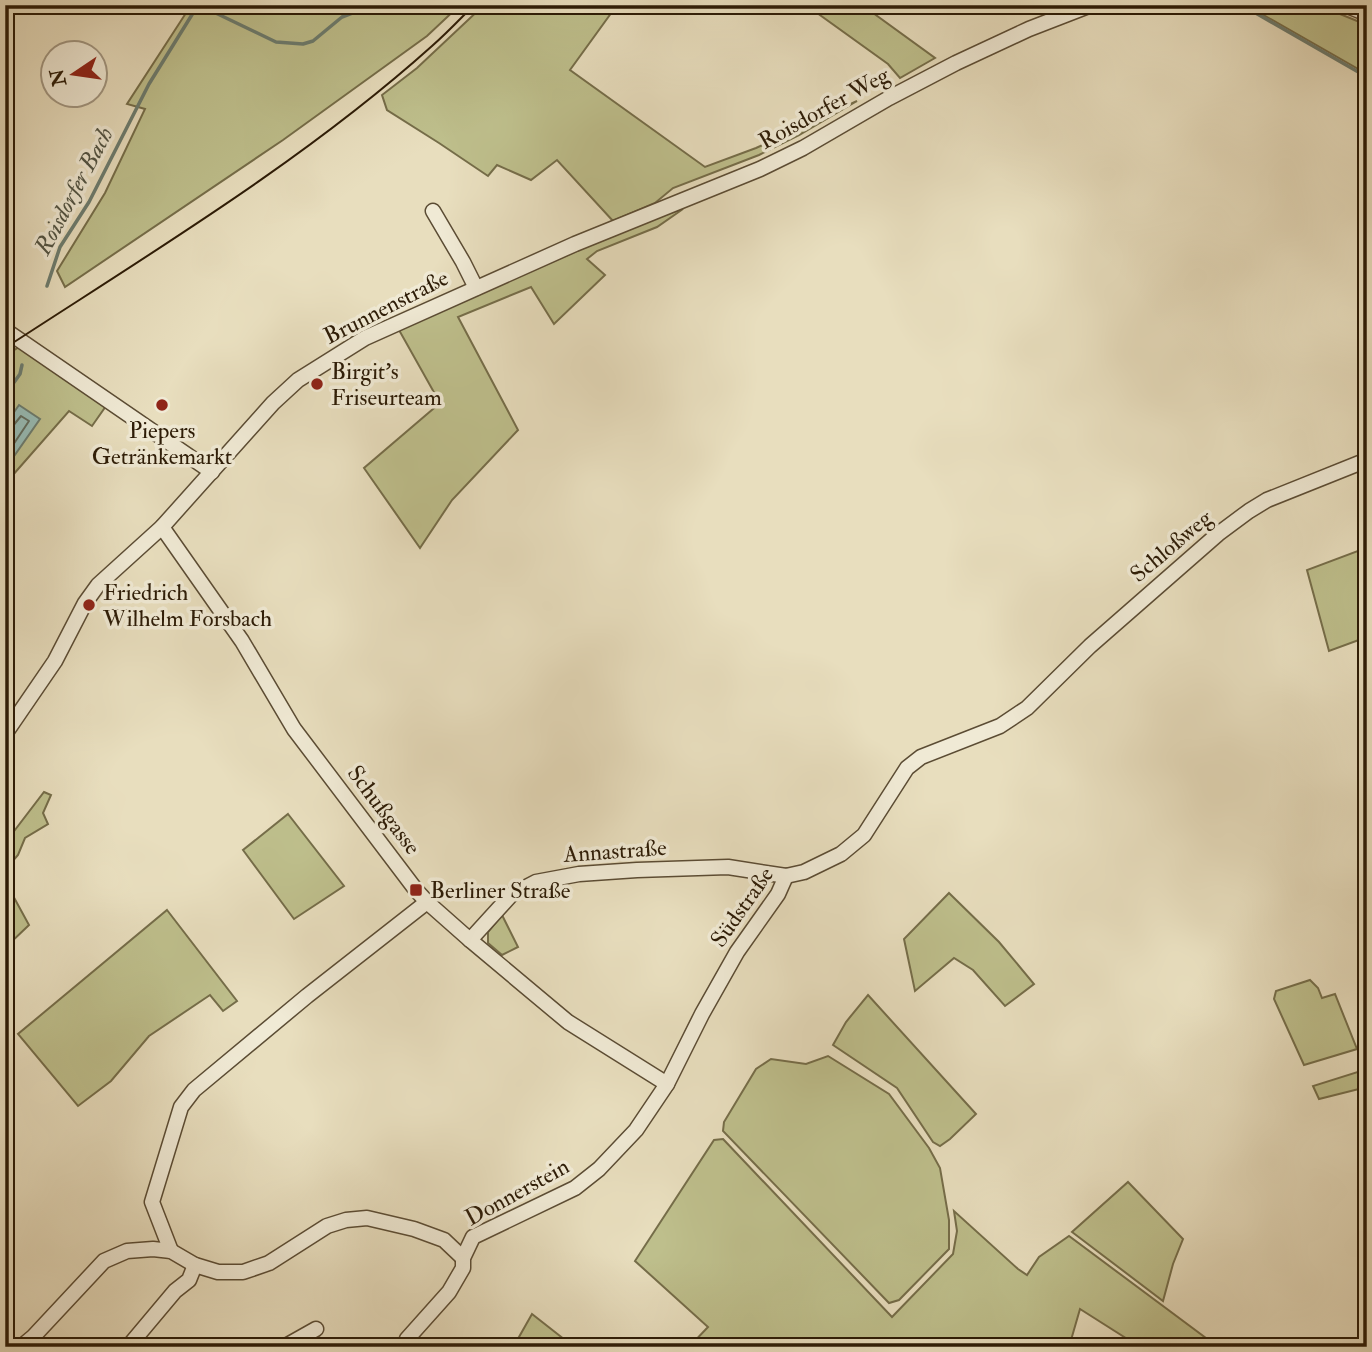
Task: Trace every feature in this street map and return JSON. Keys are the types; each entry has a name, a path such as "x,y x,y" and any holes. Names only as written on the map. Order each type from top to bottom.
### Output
{"street":[{"name":"Roisdorfer Weg","path":"575,244 760,169 956,63 1029,29 1091,5"},
{"path":"1345,5 1367,14"},
{"path":"433,211 476,288"},
{"name":"Brunnenstraße","path":"5,734 55,662 85,603 98,585 162,527 273,403 298,380 365,338 575,244"},
{"path":"5,330 212,472"},
{"name":"Schloßweg","path":"1030,705 1120,619 1218,534 1249,511 1267,500 1367,460"},
{"name":"Schußgasse","path":"162,527 242,641 294,729 416,890 470,940 568,1021 667,1084"},
{"name":"Südstraße","path":"667,1084 731,963 778,894 786,876 804,872 841,853 864,835 907,768 921,757 1000,726 1030,705"},
{"name":"Annastraße","path":"470,940 511,895 536,882 579,874 728,867 786,876"},
{"path":"171,1251 152,1202 181,1107 194,1090 307,996 427,902"},
{"name":"Donnerstein","path":"404,1347 407,1339 449,1292 463,1268 463,1258 473,1237 575,1188 636,1130 667,1084"},
{"path":"21,1347 104,1261 127,1251 171,1251 195,1265 218,1272 243,1272 269,1263 327,1226 346,1220 367,1218 414,1229 444,1240 463,1258"},
{"path":"444,1240 473,1237"},
{"path":"128,1347 175,1292 189,1280 195,1265"},
{"path":"284,1347 316,1329"}],"green space":[{"path":"210,5 460,5 427,36 283,140 65,287 57,271 105,193 145,109 127,104 186,13"},
{"path":"484,5 617,5 570,70 705,167 756,148 857,101 759,155 673,188 655,203 613,221 557,160 531,180 497,165 488,176 387,110 382,95 417,68"},
{"path":"806,5 862,5 935,58 900,78 888,64"},
{"path":"1251,5 1301,5 1340,14 1367,25 1367,74 1253,9"},
{"path":"683,209 657,227 597,251 587,259 605,275 554,324 531,287 458,317 518,430 452,500 420,548 364,468 440,403 399,330 644,221"},
{"path":"19,347 106,406 92,426 69,411 5,484 5,356"},
{"path":"1363,549 1367,551 1367,637 1329,651 1307,570"},
{"path":"44,792 51,795 43,813 48,824 25,838 18,855 5,870 5,843"},
{"path":"288,814 344,886 294,919 243,850"},
{"path":"5,881 29,925 5,948"},
{"path":"949,893 999,942 1034,984 1005,1006 973,970 954,958 915,991 904,939"},
{"path":"167,910 237,1001 223,1011 210,995 149,1036 111,1081 78,1106 18,1034"},
{"path":"502,915 518,947 502,955 488,943 488,932"},
{"path":"1310,980 1318,988 1322,998 1335,994 1357,1049 1304,1065 1274,999 1276,991"},
{"path":"868,995 976,1114 940,1146 933,1142 897,1088 833,1045 846,1022"},
{"path":"828,1056 889,1094 929,1148 940,1168 949,1220 949,1249 899,1300 889,1303 723,1131 724,1122 756,1069 771,1059 806,1064"},
{"path":"1367,1069 1367,1087 1319,1099 1313,1086"},
{"path":"723,1139 892,1317 953,1254 957,1231 954,1211 1027,1275 1039,1257 1069,1236 1218,1347 1140,1347 1080,1309 1069,1347 689,1347 708,1327 635,1261 714,1140"},
{"path":"1128,1182 1183,1239 1163,1301 1072,1232"},
{"path":"532,1314 574,1347 527,1347 519,1337"}],"water":[{"path":"19,405 40,419 5,469 5,425"}],"waterway":[{"name":"Roisdorfer Bach","path":"47,286 60,247 89,202 149,84 198,5"},
{"name":"Roisdorfer Bach","path":"199,5 276,42 303,44 313,41 342,17 373,5"},
{"path":"1245,5 1367,77"},
{"name":"Roisdorfer Bach","path":"5,395 20,374 22,365"}],"tram line":[{"path":"5,348 279,167 383,88 438,41 474,5"}],"place":[{"name":"Birgit's Friseurteam","path":"317,384"},
{"name":"Piepers Getränkemarkt","path":"162,405"},
{"name":"Friedrich Wilhelm Forsbach","path":"89,605"},
{"name":"Berliner Straße","path":"416,890"}]}
